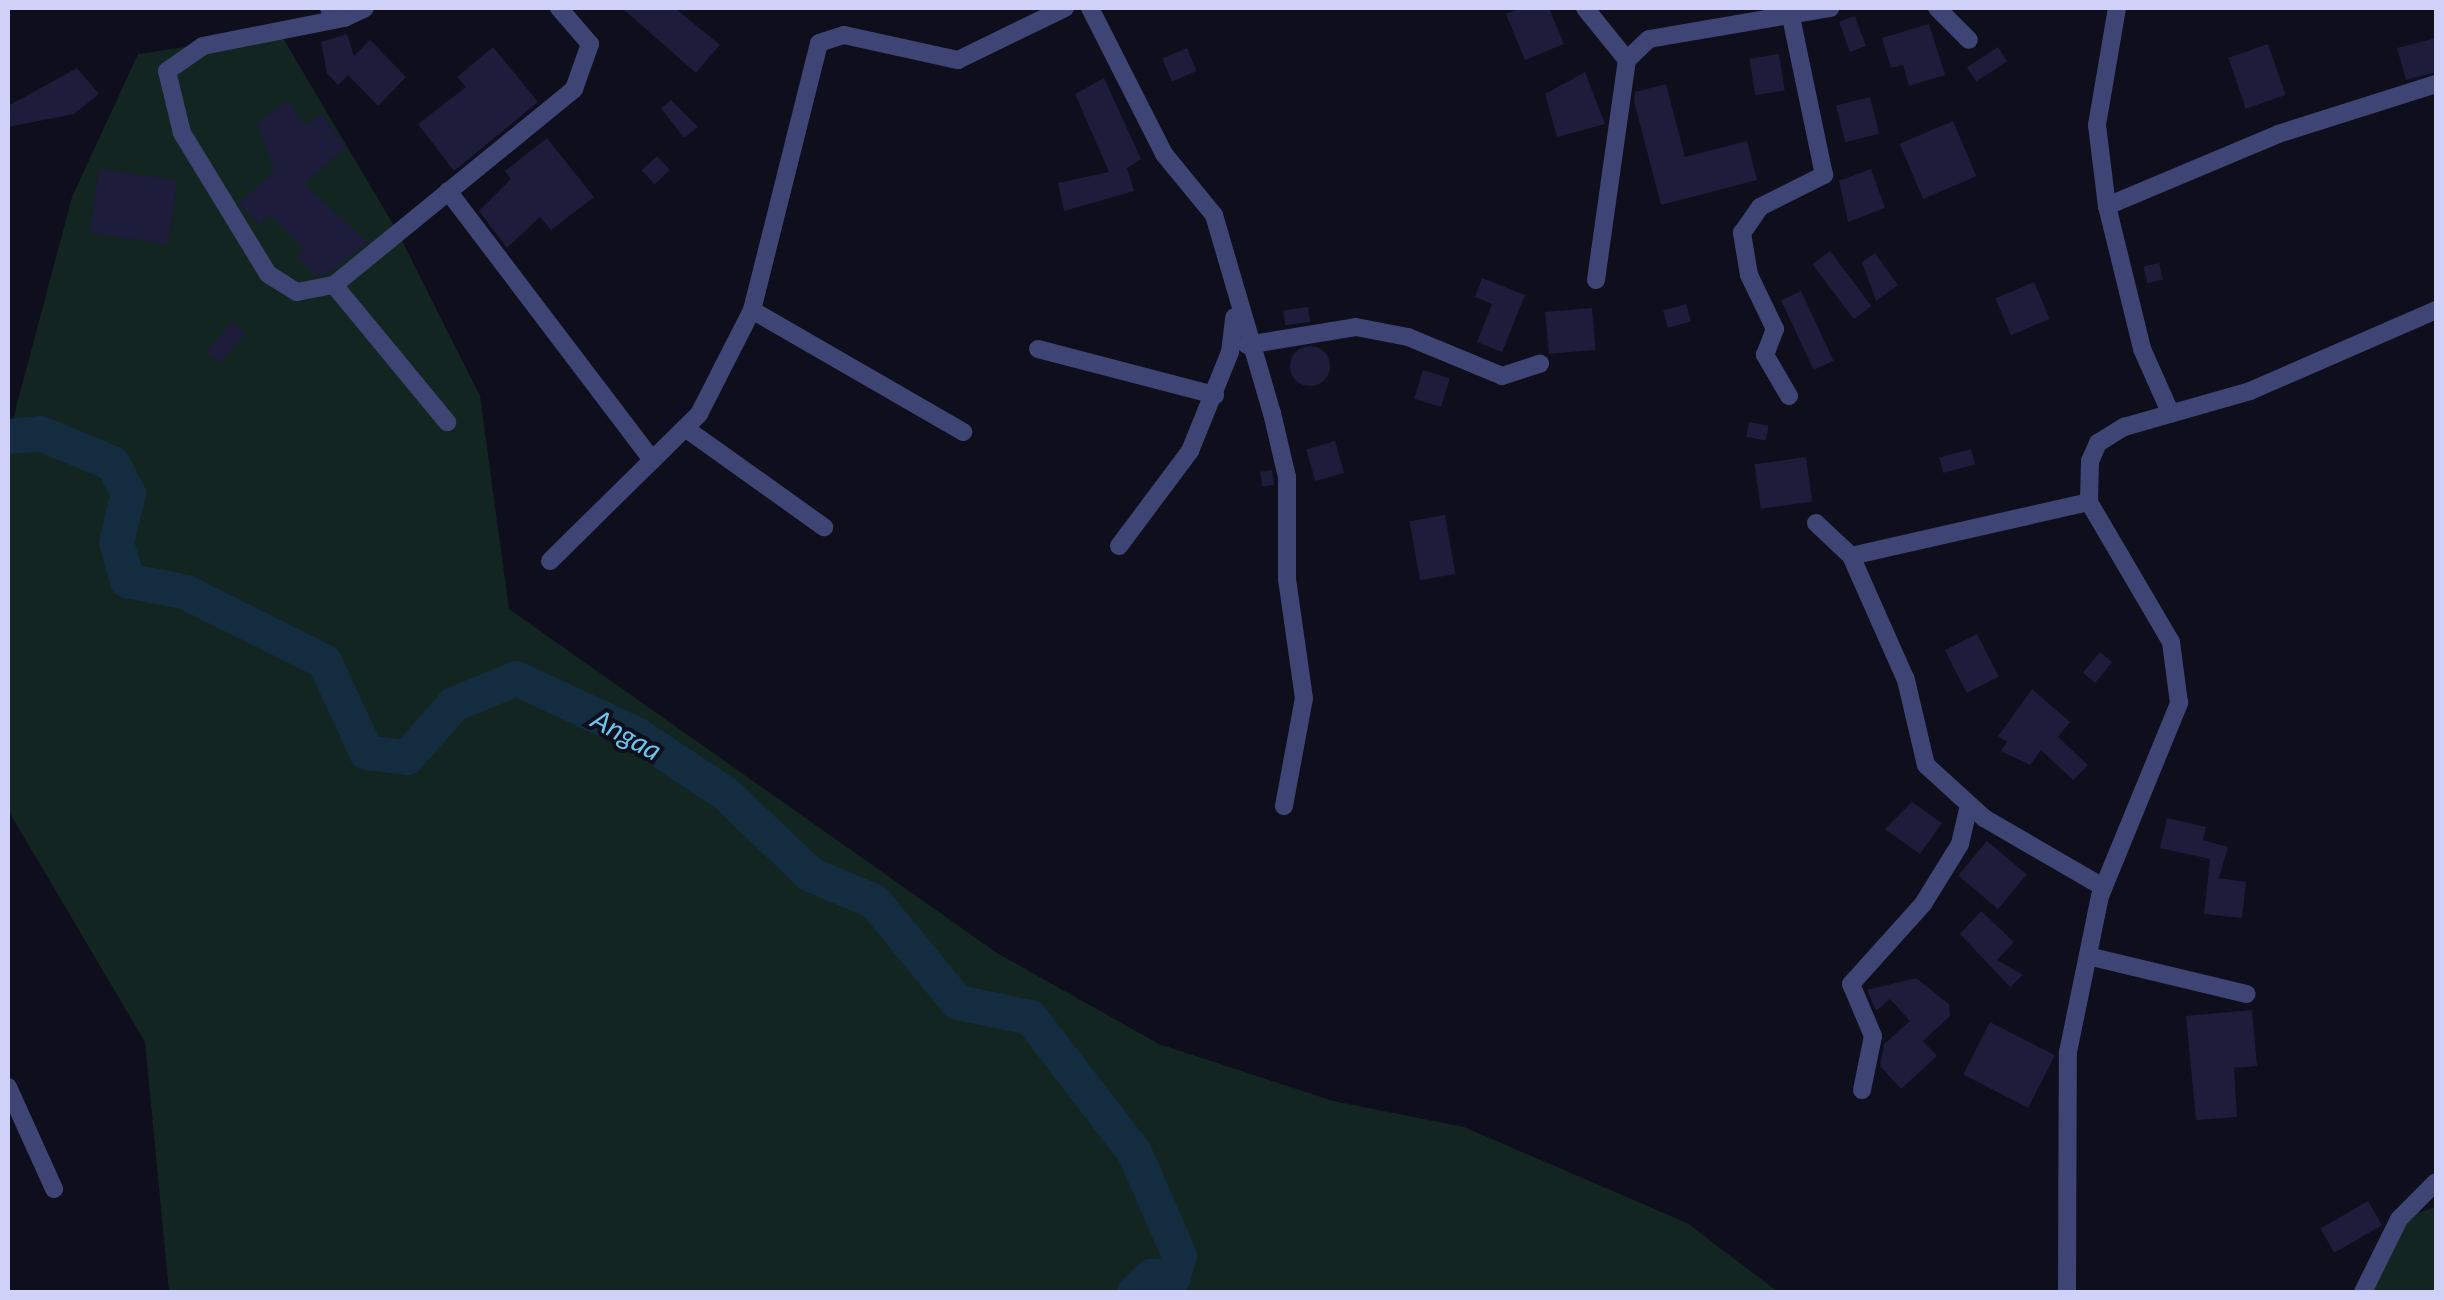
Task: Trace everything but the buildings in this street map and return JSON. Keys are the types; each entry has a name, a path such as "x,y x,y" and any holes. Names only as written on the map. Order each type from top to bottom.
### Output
{"street":[{"path":"365,8 203,46 167,70 182,133 268,274 298,292 334,285 582,78 590,44 558,8"},
{"path":"550,561 685,428 752,310 819,43 844,34 958,60 1066,8"},
{"path":"1090,8 1164,154 1214,215 1235,306 1287,477 1287,579 1304,698 1284,806"},
{"path":"1586,8 1628,60"},
{"path":"1596,280 1628,60 1649,39 1830,8"},
{"path":"1937,8 1969,40"},
{"path":"2117,8 2098,125 2107,206 2142,348 2170,412"},
{"path":"1789,396 1765,356 1775,328 1749,276 1742,233 1760,207 1824,176 1790,17"},
{"path":"2107,206 2278,134 2436,84"},
{"path":"448,191 652,460"},
{"path":"334,285 446,422"},
{"path":"1119,546 1163,495 1214,395 1235,306"},
{"path":"752,310 963,432"},
{"path":"2068,1292 2068,1052 2103,886 2179,702 2179,668 2088,502 2098,443 2170,412 2250,391 2436,310"},
{"path":"1248,345 1356,327 1408,337 1502,376 1540,364"},
{"path":"1038,349 1214,395"},
{"path":"685,428 824,527"},
{"path":"1851,556 2088,502"},
{"path":"1816,523 1851,556 1906,680 1926,764 1970,805 2103,886"},
{"path":"1862,1090 1873,1036 1851,984 1923,904 1960,844 1970,805"},
{"path":"2088,956 2246,994"},
{"path":"8,1087 54,1189"},
{"path":"2363,1292 2398,1219 2436,1182"}],"green space":[{"path":"280,33 397,231 480,396 509,609 997,953 1159,1044 1333,1101 1464,1127 1687,1223 1778,1292 169,1292 145,1042 8,810 8,438 72,197 138,54"},
{"path":"2436,1207 2436,1292 2363,1292 2399,1219"}],"waterway":[{"name":"Angaa","path":"8,436 40,433 112,463 128,493 116,542 127,580 186,592 324,661 366,752 407,757 453,704 516,678 636,734 726,794 810,874 874,901 957,1002 1030,1017 1134,1152 1179,1255 1173,1276 1151,1276 1134,1292"}]}
